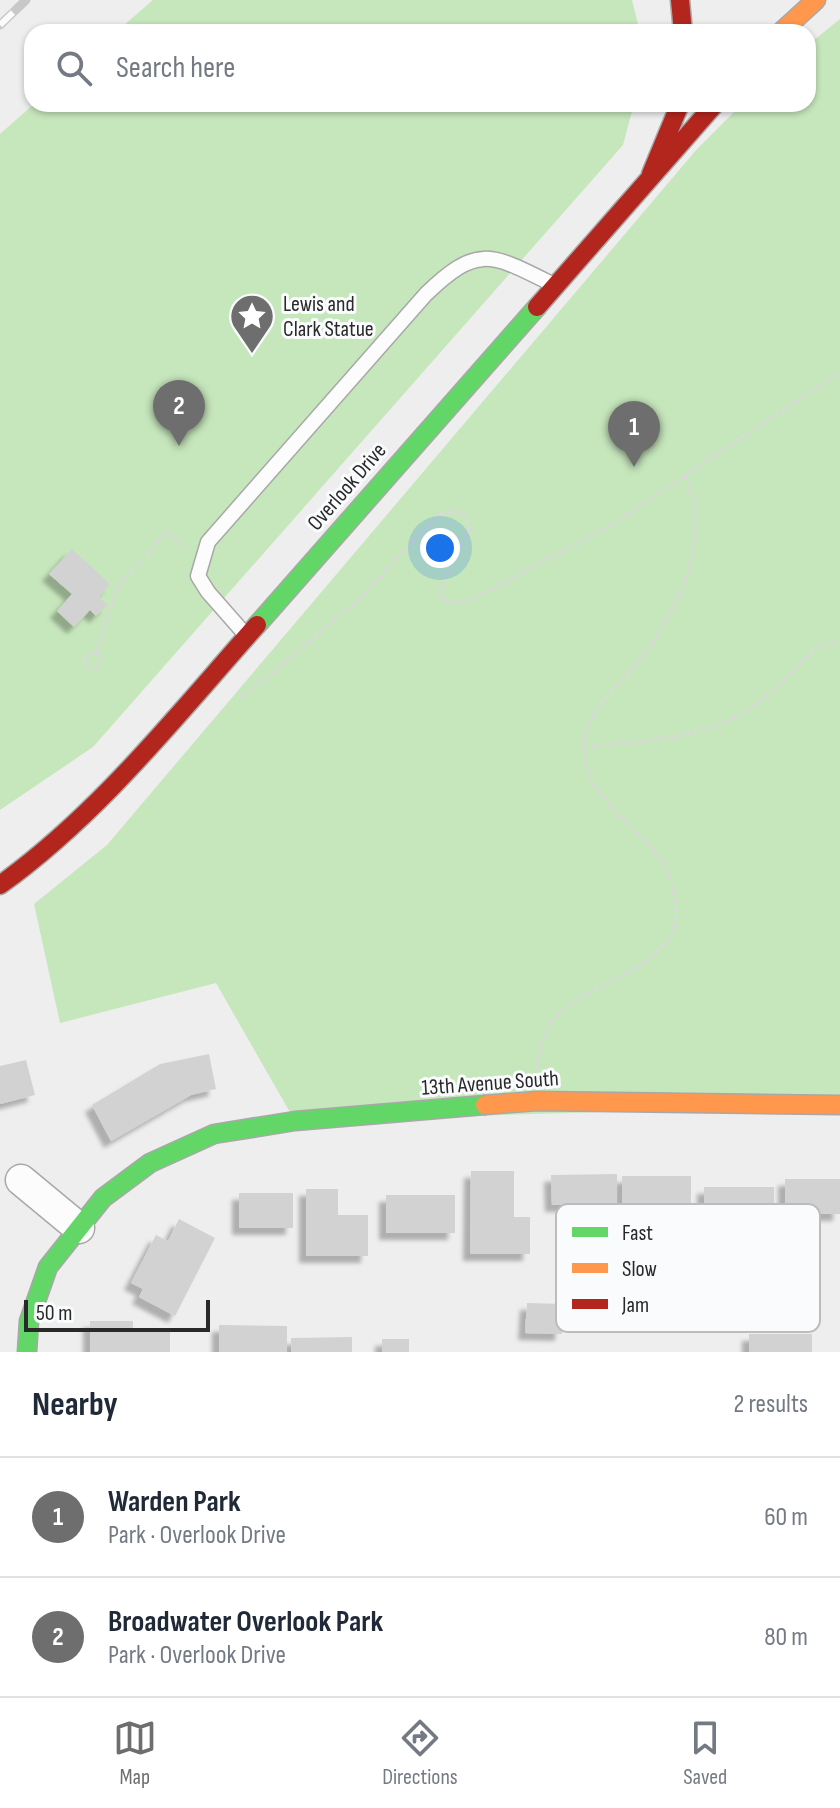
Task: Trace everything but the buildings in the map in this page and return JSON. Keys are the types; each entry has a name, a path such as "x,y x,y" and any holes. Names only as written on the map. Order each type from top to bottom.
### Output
{"main road":[{"path":"680,0 682,24"},
{"path":"790,24 816,0"},
{"path":"651,174 677,112"},
{"name":"Overlook Drive","path":"0,885 33,863 98,801 708,112"},
{"name":"13th Avenue South","path":"27,1352 29,1321 48,1267 103,1198 150,1163 214,1134 295,1121 537,1101 840,1105"}],"street":[{"path":"21,1180 79,1228"}],"lane":[{"path":"247,636 198,576 208,542 443,278 463,263 491,258 554,285"}],"path":[{"path":"237,697 251,691 358,600 439,515 453,510 463,515 470,525 467,537 442,580 441,598 456,604 475,598 616,522 840,372"},
{"path":"537,1101 538,1048 562,1009 642,964 661,948 674,929 676,905 672,880 660,857 614,809 589,775 583,748 588,721 633,669 682,590 696,535 694,498 685,476"},
{"path":"96,653 118,587 167,532 203,559"},
{"path":"583,748 693,734 739,717 772,692 814,649 829,643 840,645"},
{"path":"91,653 96,653 102,662 95,669 90,669 84,661 91,653"}],"green space":[{"path":"153,0 632,0 638,24 125,24"},
{"path":"840,19 840,1105 295,1121 216,983 60,1023 34,904 107,845 697,149 734,112 816,112 816,38"},
{"path":"25,112 632,112 623,145 93,747 0,810 0,134"}],"railway":[{"path":"0,25 26,0"}],"traffic: fast":[{"path":"257,625 537,307"},
{"path":"27,1352 29,1321 48,1267 103,1198 150,1163 214,1134 295,1121 485,1105"}],"traffic: slow":[{"path":"790,24 816,0"},
{"path":"485,1105 537,1101 840,1105"}],"traffic: jam":[{"path":"680,0 682,24"},
{"path":"651,174 677,112"},
{"path":"537,307 708,112"},
{"path":"0,885 71,827 103,796 257,625"}],"place":[{"name":"Lewis and Clark Statue","path":"252,355"},
{"name":"Broadwater Overlook Park","path":"179,446"},
{"name":"Warden Park","path":"634,467"}]}
